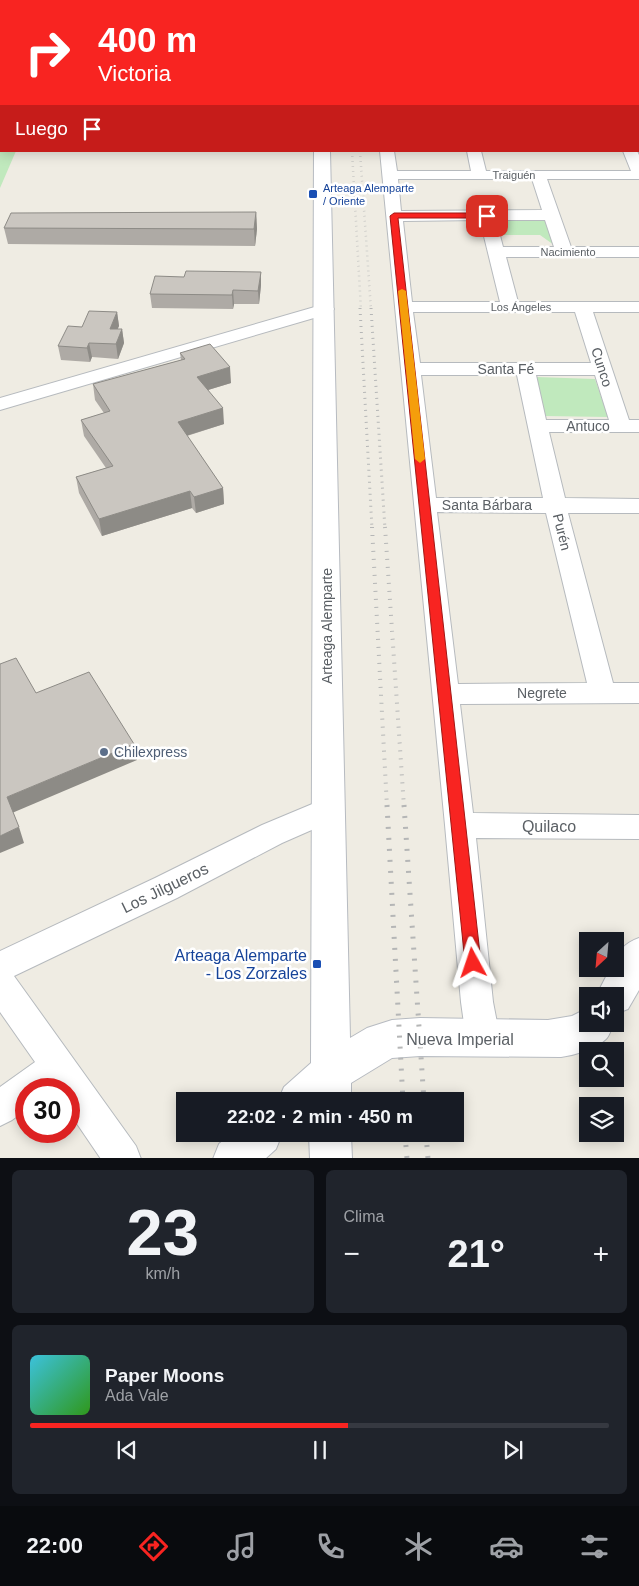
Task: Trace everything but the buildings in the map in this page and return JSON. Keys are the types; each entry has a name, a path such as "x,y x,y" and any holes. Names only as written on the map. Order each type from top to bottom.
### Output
{"main road":[{"name":"Arteaga Alemparte","path":"322,152 331,1087"},
{"path":"620,987 639,955"},
{"name":"Nueva Imperial","path":"319,1092 331,1087 381,1042 392,1039 420,1037 548,1040 565,1038 582,1032"},
{"path":"234,1158 252,1142"},
{"path":"330,1142 331,1158"}],"street":[{"path":"387,152 460,826 477,1002 483,1038"},
{"path":"474,152 480,175"},
{"path":"630,152 639,171"},
{"name":"Traiguén","path":"389,175 639,175"},
{"path":"538,175 564,252"},
{"path":"394,216 552,215"},
{"path":"487,216 510,307"},
{"name":"Nacimiento","path":"496,252 639,252"},
{"name":"Los Ángeles","path":"404,307 639,307"},
{"name":"Cunco","path":"582,307 602,369 630,426"},
{"path":"0,404 325,308"},
{"name":"Santa Fé","path":"410,369 602,369"},
{"name":"Purén","path":"525,369 555,505 603,693"},
{"name":"Antuco","path":"538,426 630,426"},
{"name":"Santa Bárbara","path":"425,505 639,506"},
{"name":"Negrete","path":"445,694 639,693"},
{"name":"Los Jilgueros","path":"0,967 166,888 272,834 329,809"},
{"name":"Quilaco","path":"460,826 639,827"},
{"path":"0,984 123,1158"},
{"path":"0,1108 58,1066"}],"green space":[{"path":"0,152 16,152 0,188"},
{"path":"498,220 546,221 554,245 540,235 501,235"},
{"path":"536,377 595,379 608,417 544,416"}],"railway":[{"path":"352,152 361,310"},
{"path":"360,152 371,310"},
{"path":"360,308 372,529"},
{"path":"371,308 385,529"},
{"path":"372,527 387,807"},
{"path":"385,527 404,807"},
{"path":"387,805 403,1092"},
{"path":"404,805 423,1092"},
{"path":"406,1142 407,1158"},
{"path":"427,1142 428,1158"}],"slow traffic":[{"path":"402,291 420,459"}],"place":[{"name":"Arteaga Alemparte / Oriente","path":"313,194"},
{"name":"Chilexpress","path":"104,752"},
{"name":"Arteaga Alemparte - Los Zorzales","path":"317,964"}],"route":[{"path":"473,963 394,216 487,216"}]}
